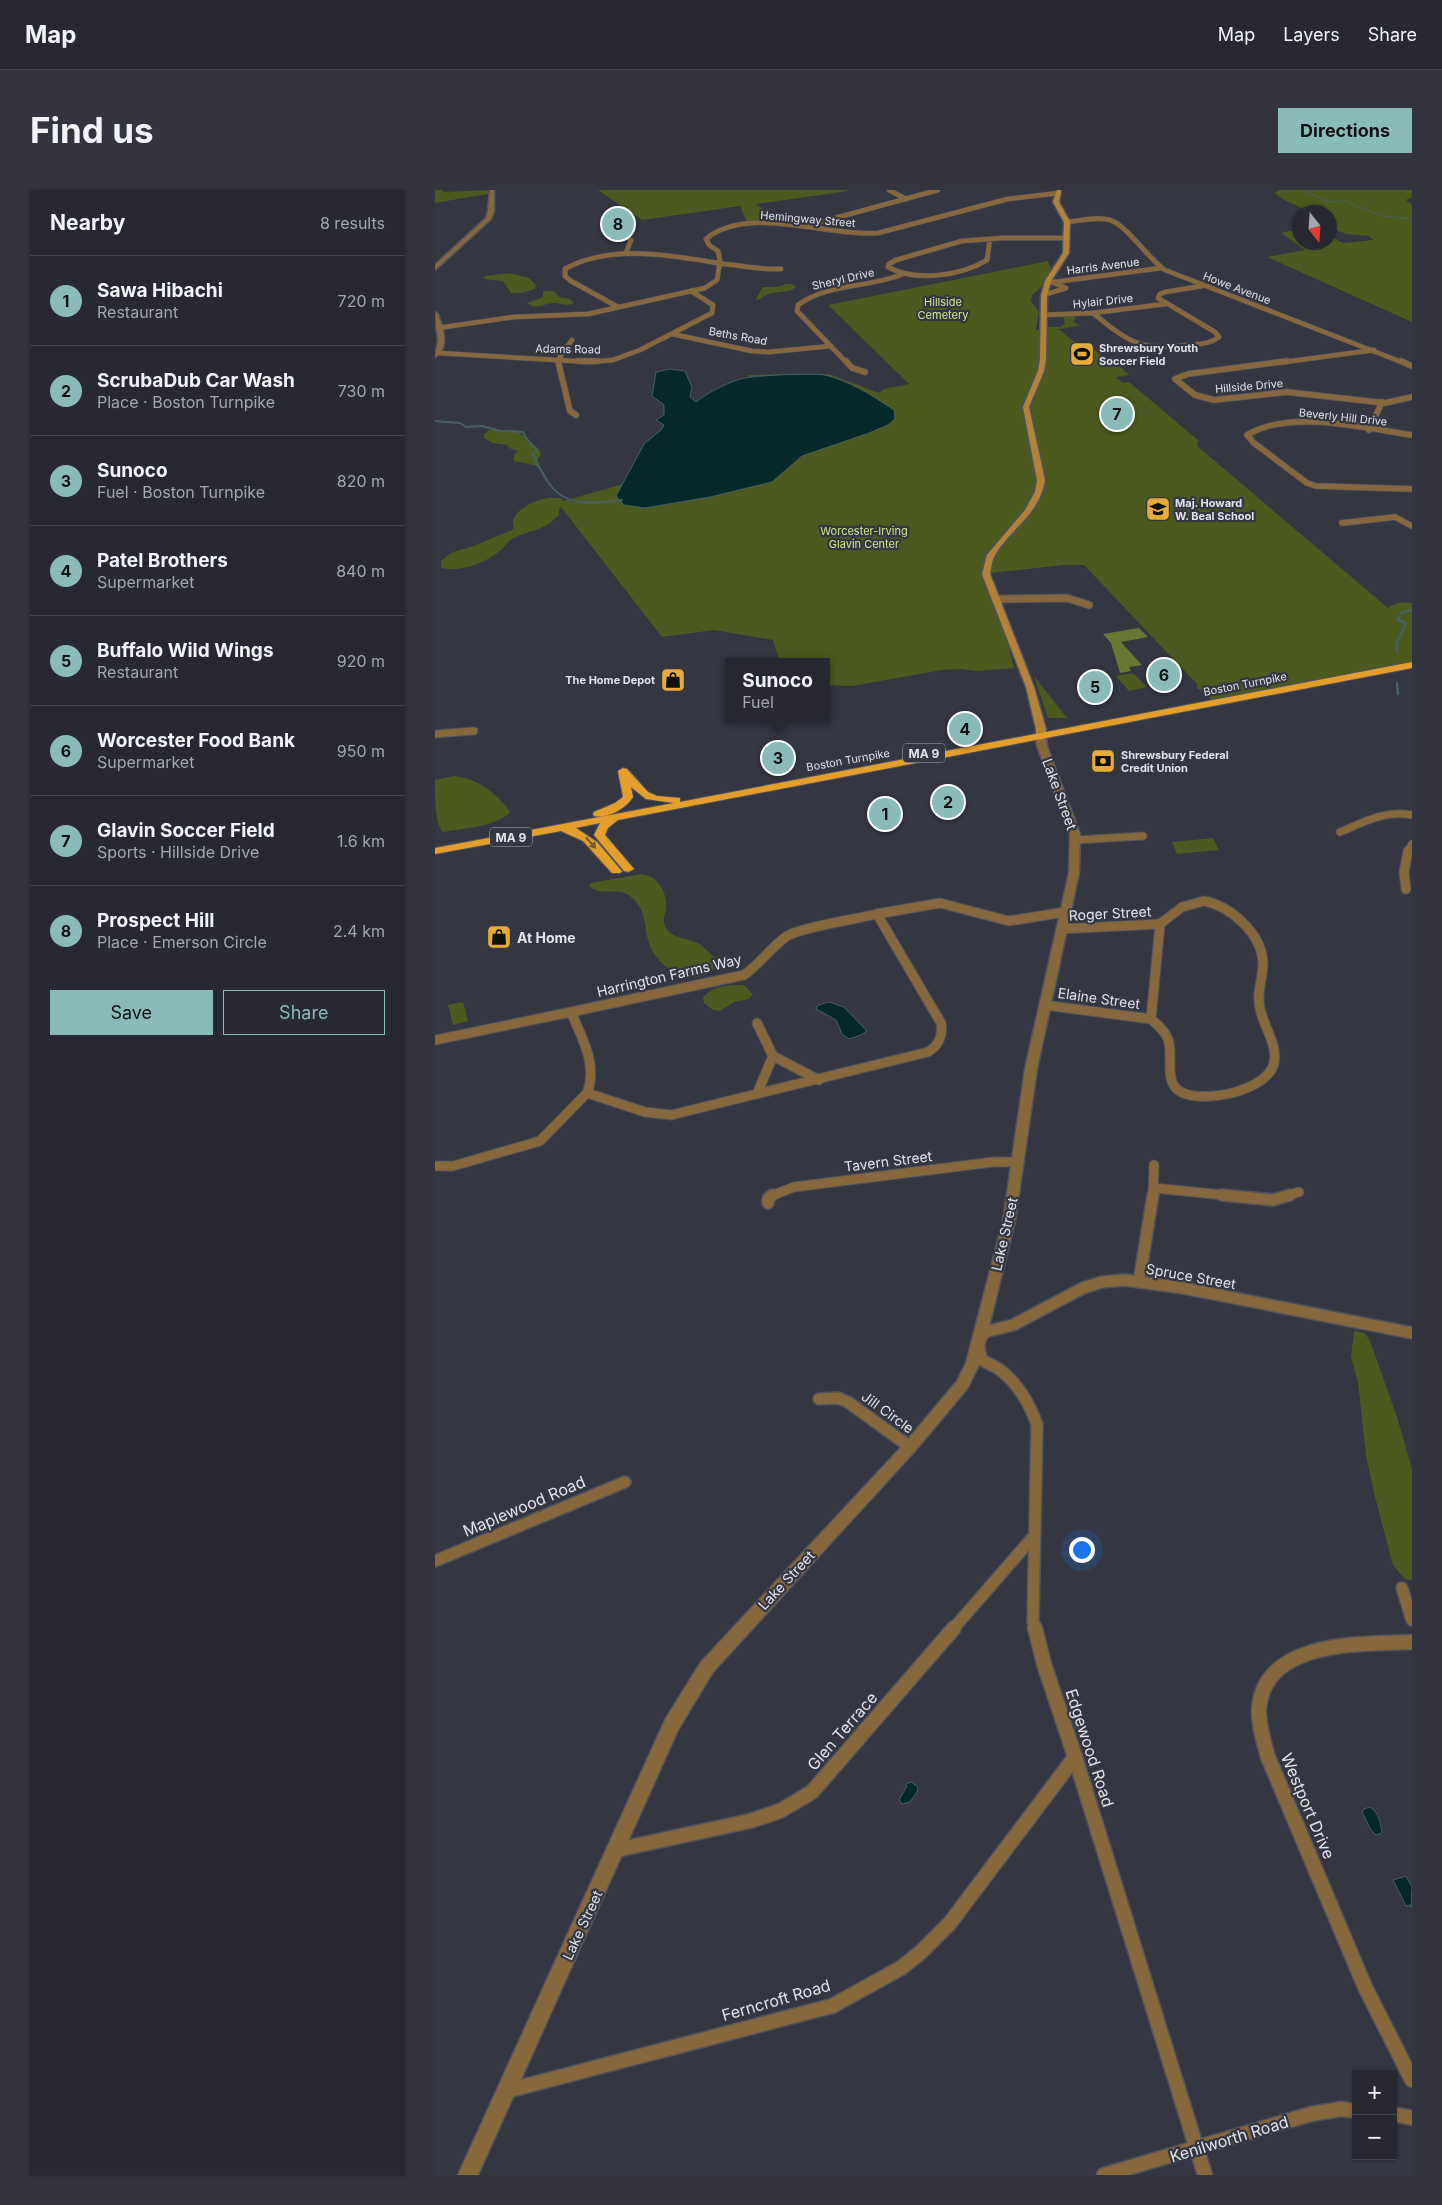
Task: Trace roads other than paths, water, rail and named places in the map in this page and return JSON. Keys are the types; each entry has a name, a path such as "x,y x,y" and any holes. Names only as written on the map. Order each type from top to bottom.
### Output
{"highway":[{"name":"Boston Turnpike","path":"435,851 1412,660"},
{"name":"Boston Turnpike","path":"435,844 1412,664"},
{"path":"597,814 618,806 628,797 623,770 644,795 663,800 677,800"},
{"path":"620,816 604,825 599,835 628,869"},
{"path":"558,828 573,830 587,837 616,871"}],"main road":[{"name":"Lake Street","path":"1041,733 1030,687 986,576 988,561 991,555 1028,512 1039,492 1041,480 1025,407 1041,371 1045,350 1044,295 1066,253 1067,222 1056,202 1059,192"}],"street":[{"path":"435,268 487,219 491,211 492,190"},
{"path":"889,190 906,199"},
{"path":"802,228 938,190"},
{"name":"Hemingway Street","path":"719,264 719,252 706,239 710,234 720,229 758,224 857,234 880,233 1021,196 1059,192"},
{"name":"Howe Avenue","path":"1067,222 1113,221 1161,268 1412,366"},
{"path":"625,236 631,240 627,254"},
{"path":"990,239 987,259 982,263 929,275 903,274 889,269 889,264 896,260 957,242 990,239 1067,238"},
{"path":"619,307 566,277 565,272 571,264 587,258 627,254 772,270 781,269"},
{"path":"438,328 514,317 582,315 691,291 715,282 719,264"},
{"name":"Harris Avenue","path":"1050,283 1161,268"},
{"name":"Sheryl Drive","path":"865,372 852,368 799,314 797,305 820,293 903,274"},
{"path":"1044,295 1066,288 1050,283"},
{"path":"1093,313 1129,341 1142,347 1170,348 1211,342 1218,338 1215,332 1165,304 1158,298 1163,293 1203,286"},
{"name":"Adams Road","path":"437,354 590,362 625,357 709,315 714,309 709,302 691,291"},
{"name":"Hylair Drive","path":"1043,315 1093,313 1165,304"},
{"path":"435,314 442,344 437,354"},
{"name":"Beths Road","path":"672,334 752,351 769,352 831,346"},
{"path":"572,340 558,360 570,410 577,415"},
{"name":"Hillside Drive","path":"1374,350 1188,374 1175,379 1195,395 1207,399 1287,392 1382,402 1412,397"},
{"path":"1369,430 1382,402"},
{"name":"Beverly Hill Drive","path":"1412,435 1293,421 1258,428 1252,430 1247,435 1253,443 1307,483 1316,486 1412,488"},
{"path":"1342,523 1395,518 1402,519 1412,526"},
{"path":"995,599 1067,598 1089,605"},
{"path":"435,734 474,731"},
{"name":"Lake Street","path":"468,2175 672,1724 707,1667 910,1447 962,1385 973,1363 1009,1221 1031,1069 1074,873 1076,840 1072,822 1042,746 1041,733"},
{"path":"1340,832 1388,812 1403,812 1412,815"},
{"path":"1076,840 1143,836"},
{"path":"1406,888 1404,863 1407,852 1412,844"},
{"path":"1206,901 1222,904 1237,916 1255,939 1261,956 1263,966 1257,997 1261,1017 1273,1046 1274,1065 1264,1080 1245,1089 1220,1094 1185,1094 1178,1091 1173,1082 1171,1049 1168,1038 1160,1026 1151,1019 1160,924 1168,916 1186,905 1206,901"},
{"name":"Harrington Farms Way","path":"435,1040 743,975 760,964 781,940 792,933 877,914 940,903 1009,921 1065,912"},
{"path":"587,1092 645,1112 667,1115 921,1056 935,1048 942,1037 941,1023 934,1008 877,914"},
{"name":"Roger Street","path":"1061,929 1160,924"},
{"name":"Elaine Street","path":"1044,1005 1151,1019"},
{"path":"435,1166 449,1166 539,1141 549,1134 587,1092 592,1080 591,1063 571,1012"},
{"path":"757,1023 773,1056 819,1080"},
{"path":"757,1094 773,1056"},
{"name":"Tavern Street","path":"769,1203 768,1199 773,1194 794,1187 993,1162 1019,1162"},
{"path":"1139,1282 1154,1188 1154,1165"},
{"path":"1154,1188 1273,1200 1299,1192"},
{"name":"Spruce Street","path":"977,1342 985,1332 1013,1325 1083,1288 1113,1281 1139,1282 1183,1288 1412,1333"},
{"name":"Edgewood Road","path":"977,1342 981,1358 988,1365 999,1370 1028,1402 1037,1425 1033,1621 1044,1664 1075,1757 1205,2175"},
{"name":"Jill Circle","path":"819,1399 838,1398 848,1402 910,1447"},
{"name":"Maplewood Road","path":"435,1561 625,1482"},
{"name":"Glen Terrace","path":"616,1850 750,1821 781,1811 812,1792 1034,1536"},
{"path":"1402,1588 1412,1620"},
{"name":"Westport Drive","path":"1412,1642 1337,1647 1294,1658 1273,1674 1265,1686 1259,1707 1260,1728 1268,1757 1365,1987 1412,2080"},
{"name":"Ferncroft Road","path":"506,2091 832,2006 901,1968 921,1952 950,1923 985,1874 1075,1757"},
{"name":"Kenilworth Road","path":"1103,2175 1311,2114 1341,2110 1352,2111"},
{"path":"1397,2115 1412,2118"}],"waterway":[{"path":"1315,190 1307,192 1329,202 1345,201 1382,216 1412,219"},
{"path":"435,421 460,423 466,427 482,426 501,431 523,432 537,451 532,455 536,459 536,463 558,493 575,501 593,503 622,500"},
{"path":"1397,652 1397,643 1406,623 1398,620 1401,613 1412,610"},
{"path":"1397,683 1398,694"}],"place":[{"name":"Prospect Hill","path":"618,224"},
{"name":"Shrewsbury Youth Soccer Field","path":"1082,354"},
{"name":"Glavin Soccer Field","path":"1117,414"},
{"name":"Maj. Howard W. Beal School","path":"1158,509"},
{"name":"Worcester Food Bank","path":"1164,675"},
{"name":"The Home Depot","path":"673,680"},
{"name":"Buffalo Wild Wings","path":"1095,687"},
{"name":"Patel Brothers","path":"965,729"},
{"name":"Sunoco","path":"778,758"},
{"name":"Shrewsbury Federal Credit Union","path":"1103,761"},
{"name":"ScrubaDub Car Wash","path":"948,802"},
{"name":"Sawa Hibachi","path":"885,814"},
{"name":"At Home","path":"499,937"}],"park label":[{"name":"Hillside Cemetery","path":"943,308"},
{"name":"Worcester-Irving Glavin Center","path":"864,537"}]}
